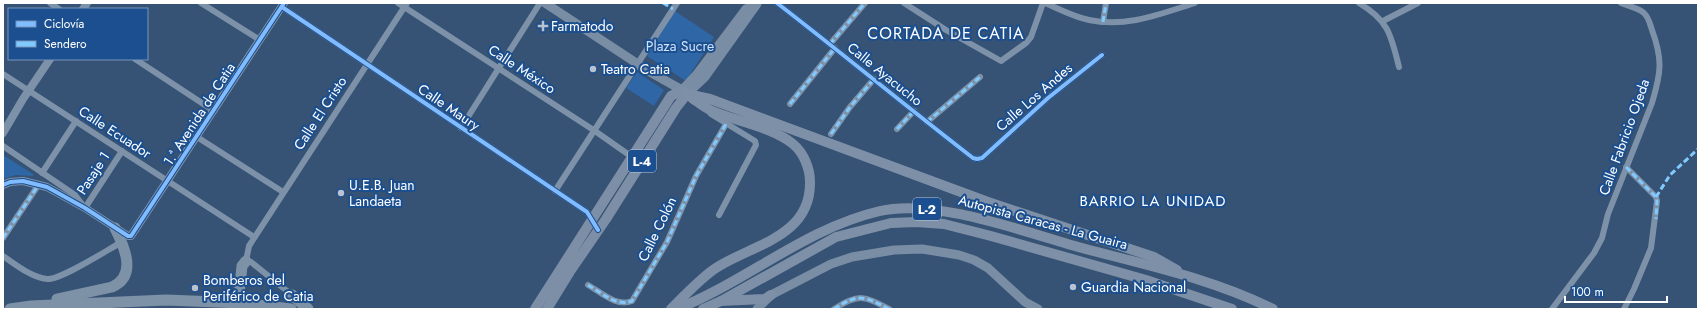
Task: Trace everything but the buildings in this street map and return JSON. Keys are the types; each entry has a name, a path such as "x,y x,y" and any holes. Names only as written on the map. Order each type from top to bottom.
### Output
{"highway":[{"path":"685,92 710,99 988,202 1154,257 1191,277"},
{"path":"671,309 712,271 725,262 766,245 795,223 806,206 810,187 810,177 806,162 801,152 793,144 772,133 709,109 685,92"},
{"name":"Autopista Caracas - La Guaira","path":"677,309 723,287 832,227 880,211 897,208 926,209 967,216 1191,277 1273,309"},
{"name":"Autopista Caracas - La Guaira","path":"703,309 714,305 777,268 836,237 891,223 916,222 944,224 991,236 1146,280 1232,309"},
{"path":"31,306 119,284 123,279 127,268 127,239 116,228"},
{"path":"239,295 242,266 246,261"},
{"path":"10,309 31,306 166,300 242,303 289,308 292,295 308,309"},
{"path":"714,305 765,299 771,295"}],"main road":[{"path":"545,3 638,64 685,92"},
{"name":"L-4","path":"534,309 591,218 671,96 685,92 705,77 758,3"},
{"name":"L-4","path":"547,309 685,92"},
{"path":"757,309 771,295 831,264 852,257 894,250 922,249 959,255 974,260 988,268 1025,302 1038,309"}],"street":[{"path":"201,3 260,40"},
{"path":"461,128 540,3"},
{"path":"555,191 677,3"},
{"name":"Calle Ayacucho","path":"777,3 973,158 982,158"},
{"path":"790,104 865,3"},
{"path":"904,3 946,30 1001,61 1026,43 1031,36 1044,3 1087,20 1103,22 1128,22 1195,3"},
{"path":"1103,22 1106,3"},
{"path":"1359,3 1372,11 1383,21 1391,37 1399,67"},
{"path":"1383,21 1418,3"},
{"name":"Calle Fabricio Ojeda","path":"1552,309 1594,253 1602,238 1626,167 1652,103 1657,85 1660,64 1659,48 1648,18 1639,10 1621,3"},
{"name":"Calle México","path":"403,4 632,157"},
{"name":"Calle El Cristo","path":"246,261 249,246 254,237 403,4"},
{"name":"1.ª Avenida de Catia","path":"127,239 168,181 283,5"},
{"name":"Calle Maury","path":"283,5 366,64 587,212 598,230"},
{"name":"Calle Los Andes","path":"982,158 1048,98 1102,54"},
{"path":"3,133 49,60"},
{"path":"137,60 214,110"},
{"name":"Calle Ecuador","path":"3,74 254,237"},
{"path":"927,122 980,77"},
{"path":"831,134 850,107 874,79"},
{"path":"685,92 696,105 755,141 755,149 719,215"},
{"path":"896,128 914,111"},
{"path":"42,173 76,121"},
{"name":"Calle Colón","path":"588,285 617,303 624,304 632,301 667,242 696,176 726,124"},
{"path":"197,137 283,192"},
{"path":"3,146 75,195 85,208"},
{"name":"Pasaje 1","path":"85,208 122,151"},
{"path":"1624,309 1636,285 1651,248 1657,201 1656,197 1626,167"},
{"path":"3,185 23,181 39,184 85,208 116,228"},
{"path":"3,238 39,184"},
{"path":"3,256 32,274 47,279 66,273 127,239"},
{"path":"246,261 251,262 292,295"},
{"path":"834,309 858,297 869,298 890,309"}],"green space":[{"name":"Plaza Sucre","path":"675,11 714,37 686,81 647,56"},
{"path":"637,72 664,90 654,106 626,88"},
{"path":"3,155 33,174 33,176 16,175 3,179"}],"marked path":[{"path":"663,3 673,9"},
{"path":"830,44 865,3"},
{"path":"1103,22 1106,3"},
{"path":"790,104 835,48"},
{"path":"927,122 980,77"},
{"path":"831,134 850,107 874,79"},
{"path":"897,129 914,111"},
{"path":"588,285 615,301 632,301 667,242 696,176 726,124"},
{"path":"1656,197 1670,175 1698,149"},
{"path":"1626,167 1656,197 1656,219"},
{"path":"3,238 39,184"},
{"path":"834,309 850,300 862,298 873,301 889,309"}],"cycle path":[{"path":"3,185 10,182 23,181 47,187 85,208 128,236 131,236 284,3"},
{"path":"777,3 948,139 973,158 977,159 982,158 1048,98 1102,55"},
{"path":"282,7 587,212 598,230"}],"place":[{"name":"Farmatodo","path":"543,26"},
{"name":"Teatro Catia","path":"593,69"},
{"name":"U.E.B. Juan Landaeta","path":"341,193"},
{"name":"Guardia Nacional","path":"1073,287"},
{"name":"Bomberos del Periférico de Catia","path":"195,288"}],"district":[{"name":"CORTADA DE CATIA","path":"946,33"},
{"name":"BARRIO LA UNIDAD","path":"1153,201"}]}
